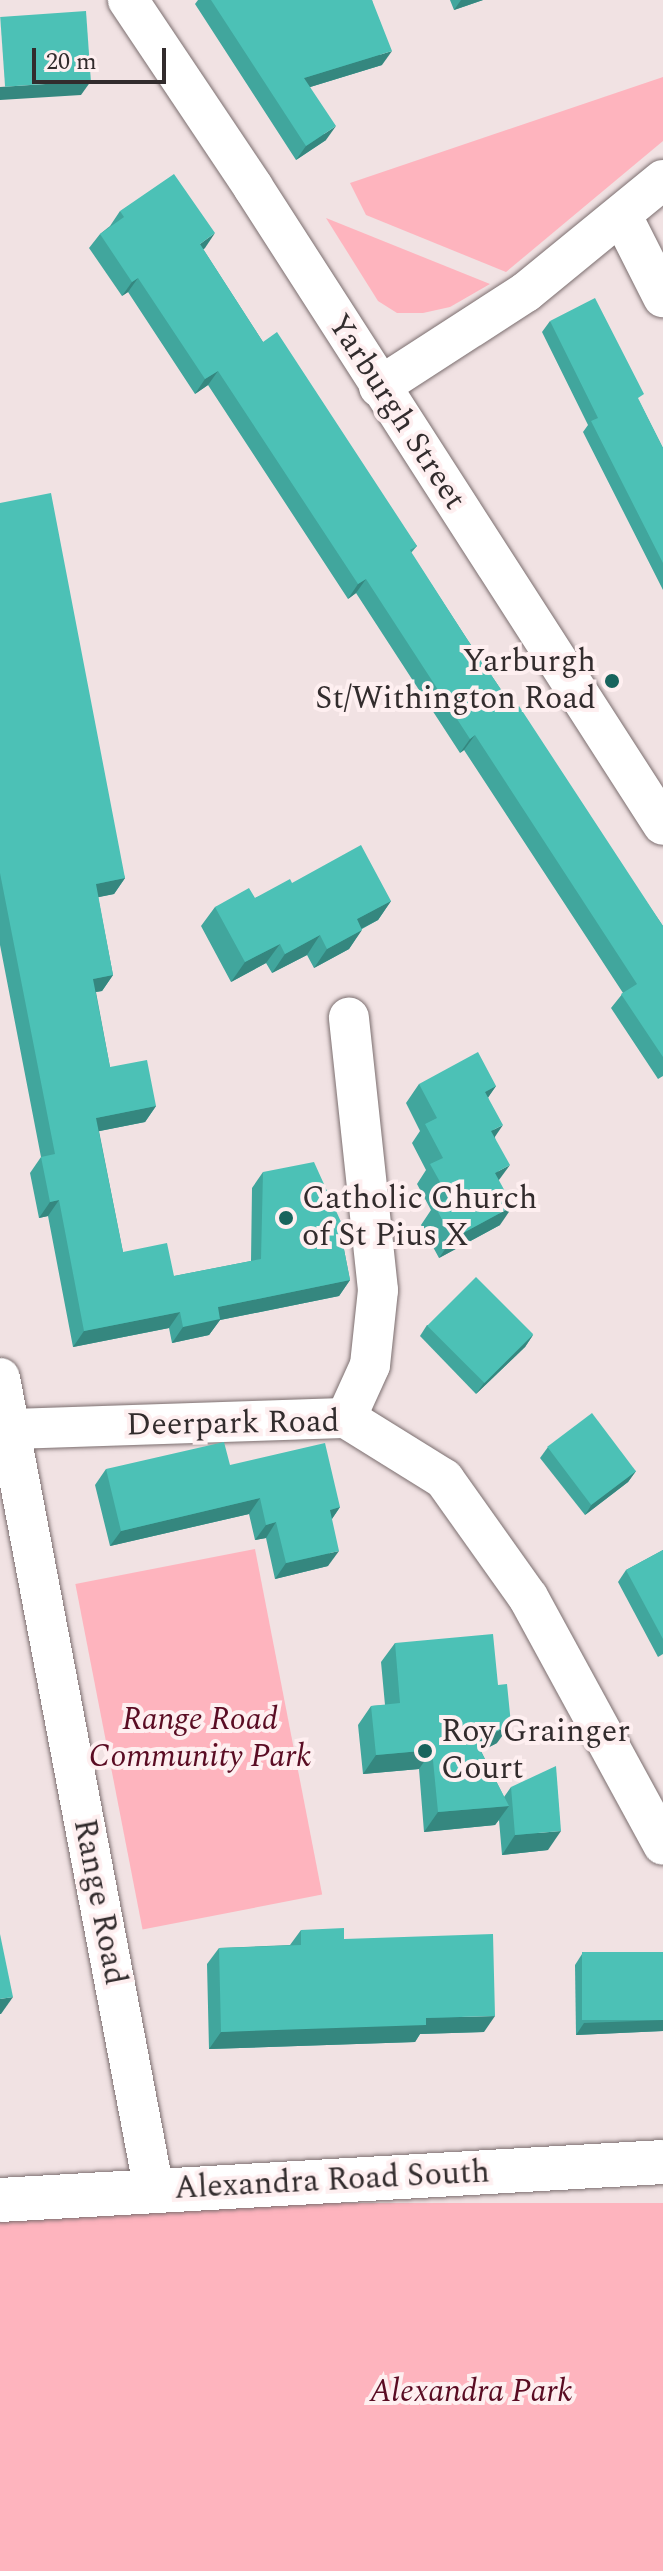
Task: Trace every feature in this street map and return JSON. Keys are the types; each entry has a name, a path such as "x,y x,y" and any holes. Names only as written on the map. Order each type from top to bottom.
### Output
{"street":[{"name":"Yarburgh Street","path":"128,0 253,187 663,825"},
{"path":"379,387 526,292 663,180"},
{"path":"622,216 663,297"},
{"path":"346,1418 370,1365 378,1290 349,1018"},
{"name":"Range Road","path":"0,1378 154,2191"},
{"name":"Deerpark Road","path":"10,1429 346,1418 444,1479 528,1597 663,1845"},
{"name":"Alexandra Road South","path":"0,2200 663,2162"}],"green space":[{"path":"663,77 663,141 506,272 366,215 350,183"},
{"path":"326,218 490,284 450,307 423,313 397,313 378,301"},
{"name":"Range Road Community Park","path":"255,1549 322,1895 143,1929 75,1584"},
{"name":"Alexandra Park","path":"0,2203 663,2203 663,2571 0,2571"}],"building":[{"path":"211,0 372,0 392,51 304,78 336,126 306,146"},
{"path":"86,11 91,81 5,87 0,17"},
{"path":"174,174 215,233 200,244 263,342 277,332 417,546 410,550 467,639 514,709 519,706 663,926 663,1057 621,994 637,984 475,735 470,739 366,579 358,584 218,371 205,379 138,278 132,282 100,234 124,217 120,211"},
{"path":"595,298 644,394 638,398 663,448 663,563 591,421 598,418 550,321"},
{"path":"51,493 125,878 96,884 113,975 93,979 110,1067 147,1060 156,1106 96,1118 123,1252 167,1243 174,1276 261,1259 263,1172 314,1162 346,1233 341,1234 350,1280 218,1307 220,1319 183,1327 180,1312 84,1331 59,1200 50,1202 41,1157 55,1154 0,873 0,503"},
{"path":"361,845 391,901 357,919 362,930 327,949 320,935 285,954 280,944 245,962 215,907 249,888 255,898 290,879 292,883"},
{"path":"478,1052 496,1086 485,1092 503,1125 491,1131 510,1165 495,1173 513,1206 452,1239 435,1206 449,1198 430,1164 443,1158 425,1124 437,1118 419,1084"},
{"path":"476,1277 533,1334 484,1383 427,1326"},
{"path":"592,1413 636,1471 591,1505 547,1447"},
{"path":"224,1442 230,1465 325,1443 340,1507 330,1510 339,1551 286,1563 276,1522 266,1525 260,1498 121,1531 106,1469"},
{"path":"663,1550 663,1639 626,1570"},
{"path":"493,1634 498,1685 507,1684 511,1724 476,1742 509,1806 438,1812 432,1750 376,1755 371,1706 400,1703 395,1643"},
{"path":"556,1766 561,1831 515,1835 511,1787"},
{"path":"344,1928 344,1939 493,1934 495,2016 426,2018 426,2025 221,2032 219,1948 301,1945 301,1930"},
{"path":"0,1934 13,1997 0,1999"},
{"path":"582,1952 663,1952 663,2020 582,2020"}],"place":[{"name":"Yarburgh St/Withington Road","path":"612,681"},
{"name":"Catholic Church of St Pius X","path":"286,1218"},
{"name":"Roy Grainger Court","path":"425,1751"}]}
